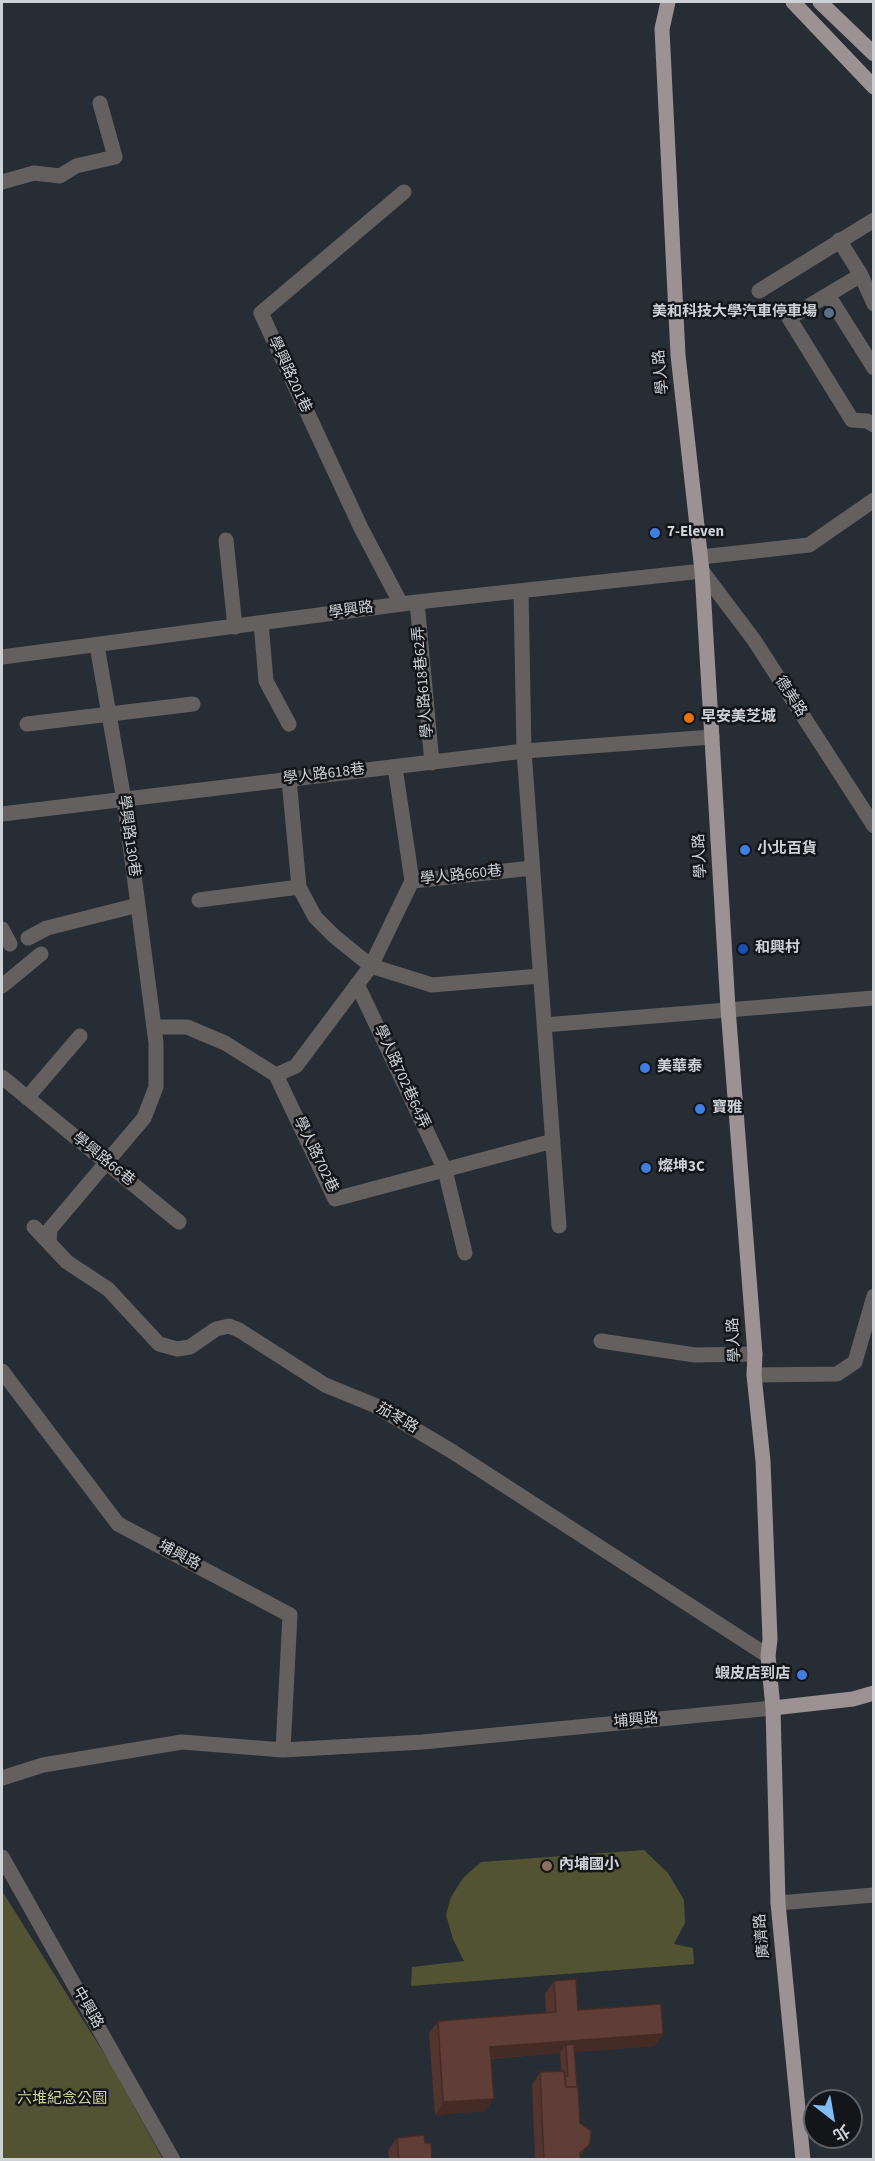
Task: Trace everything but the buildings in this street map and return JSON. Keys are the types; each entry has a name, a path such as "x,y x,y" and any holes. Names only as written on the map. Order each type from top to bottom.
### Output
{"main road":[{"path":"657,2 662,30"},
{"name":"學人路","path":"668,2 662,30 678,355 701,564 728,1008 763,1473 770,1639 768,1656 773,1708"},
{"path":"662,30 671,11 680,2"},
{"path":"793,2 873,87"},
{"path":"820,2 873,54"},
{"path":"773,1708 853,1699 873,1693"},
{"name":"廣濟路","path":"773,1708 778,1903 803,2160"}],"street":[{"path":"2,182 34,173 60,177 76,166 115,157 100,103"},
{"name":"學興路201巷","path":"404,192 261,314 361,528 409,603"},
{"path":"759,291 873,220"},
{"path":"839,240 861,275 873,304"},
{"path":"861,275 789,318 852,420 867,420 873,425"},
{"path":"828,296 873,368"},
{"name":"學興路","path":"2,657 409,603 521,591 809,545 873,500"},
{"path":"226,540 235,627"},
{"name":"德美路","path":"701,564 754,640 873,826"},
{"path":"521,591 524,752 559,1226"},
{"name":"學人路618巷62弄","path":"409,603 432,762"},
{"path":"261,623 266,681 289,723"},
{"name":"學興路130巷","path":"49,1243 50,1229 144,1118 156,1088 154,1027 124,800 97,646"},
{"path":"27,724 193,704"},
{"name":"學人路618巷","path":"2,814 524,752 712,737"},
{"path":"395,767 412,881"},
{"path":"289,779 298,887 315,917 371,966 432,985 540,976"},
{"name":"學人路660巷","path":"276,1075 297,1066 371,966 412,881 532,868"},
{"path":"199,900 298,887"},
{"path":"28,938 47,928 138,905"},
{"path":"2,929 10,944"},
{"path":"2,986 41,954"},
{"name":"學人路702巷64弄","path":"357,984 445,1170"},
{"path":"544,1024 873,998"},
{"path":"154,1027 187,1027 225,1043 276,1075"},
{"path":"27,1098 80,1036"},
{"name":"學人路702巷","path":"276,1075 335,1199 553,1141"},
{"name":"學興路66巷","path":"2,1077 179,1222"},
{"path":"445,1170 465,1253"},
{"name":"茄苳路","path":"34,1227 67,1262 108,1289 159,1344 177,1349 190,1347 216,1329 229,1326 239,1330 325,1385 374,1405 453,1452 768,1656"},
{"path":"754,1375 837,1374 855,1362 873,1296"},
{"path":"601,1341 695,1355 754,1354"},
{"name":"埔興路","path":"2,1371 118,1524 290,1615 283,1750"},
{"name":"埔興路","path":"2,1778 43,1765 182,1742 283,1750 423,1742 773,1708"},
{"name":"中興路","path":"2,1857 173,2160"},
{"path":"778,1903 873,1895"}],"green space":[{"path":"644,1850 668,1873 684,1900 685,1923 674,1944 693,1948 694,1964 411,1986 412,1967 464,1961 453,1939 446,1915 451,1897 463,1878 481,1862"},
{"name":"六堆紀念公園","path":"2,1891 110,2063 163,2159 2,2159"}],"place":[{"name":"美和科技大學汽車停車場","path":"829,313"},
{"name":"7-Eleven","path":"655,533"},
{"name":"早安美芝城","path":"689,718"},
{"name":"小北百貨","path":"745,850"},
{"name":"和興村","path":"743,949"},
{"name":"美華泰","path":"645,1068"},
{"name":"寶雅","path":"700,1109"},
{"name":"燦坤3C","path":"646,1168"},
{"name":"蝦皮店到店","path":"802,1675"},
{"name":"內埔國小","path":"547,1866"}]}
